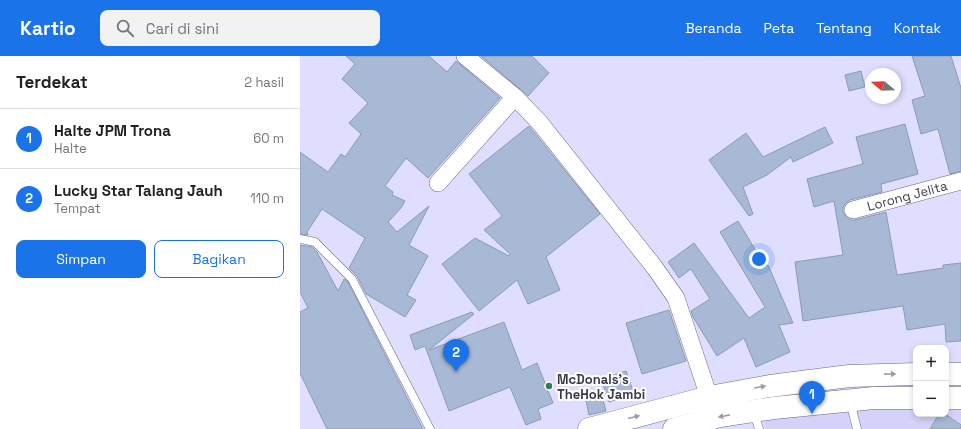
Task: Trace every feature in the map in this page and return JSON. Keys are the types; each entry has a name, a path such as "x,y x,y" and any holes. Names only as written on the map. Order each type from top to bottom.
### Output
{"highway":[{"path":"594,428 709,397 770,386 848,376 913,374"},
{"path":"949,374 961,374"},
{"path":"674,429 720,416 756,420 850,401 874,398 913,398"},
{"path":"949,398 961,398"}],"street":[{"path":"465,56 515,97 540,123 656,268 676,298 709,397"},
{"path":"438,184 515,97"},
{"name":"Lorong Jelita","path":"853,210 961,181"}],"lane":[{"path":"300,239 315,242 352,279 430,429"},
{"path":"850,401 856,427"}],"shaded area":[{"path":"949,399 961,399 961,429 766,429 761,412 913,400 913,417 949,417"}],"building":[{"path":"346,56 429,56 447,72 456,61 500,98 428,178 406,158 385,186 393,192 392,195 405,201 401,208 388,222 397,232 429,206 409,245 428,256 407,295 416,300 405,317 366,294 357,276 349,268 365,238 322,209 307,232 308,235 300,234 300,152 328,172 341,154 345,157 361,134 349,123 368,103 342,79 355,64"},
{"path":"481,56 532,56 549,73 528,96"},
{"path":"912,56 951,56 961,88 961,171 950,174 938,129 921,134 912,100 925,96"},
{"path":"861,71 865,87 849,91 845,75"},
{"path":"905,124 918,174 881,184 882,192 850,200 843,207 843,212 850,220 855,220 886,212 897,275 943,268 943,265 961,263 961,341 946,342 945,324 907,330 903,306 803,321 795,262 843,255 834,201 814,207 807,179 863,164 856,137"},
{"path":"529,126 600,214 546,257 560,290 528,304 517,280 479,311 442,264 475,238 509,256 510,254 484,230 502,216 469,174"},
{"path":"825,127 833,143 793,162 791,157 767,175 743,187 753,214 749,216 709,160 746,133 763,157"},
{"path":"738,221 765,266 768,265 793,323 779,325 790,352 756,367 744,338 717,356 693,317 691,311 710,299 691,269 679,278 668,262 694,243 749,318 765,307 720,232"},
{"path":"300,245 312,247 317,252 338,291 344,279 348,282 423,429 327,429 300,373 300,312 308,308 300,292"},
{"path":"669,310 686,361 642,374 626,323"},
{"path":"472,312 474,314 429,350 504,322 522,370 537,363 553,403 538,409 541,419 526,425 510,387 449,411 425,346 415,350 410,335"},
{"path":"626,371 634,394 609,402 601,379"},
{"path":"601,392 606,411 589,415 585,396"},
{"path":"937,417 949,417 961,425 961,429 930,429"}],"place":[{"name":"Lucky Star Talang Jauh","path":"456,372"},
{"name":"McDonals's TheHok Jambi","path":"549,386"},
{"name":"Halte JPM Trona","path":"812,414"}]}
